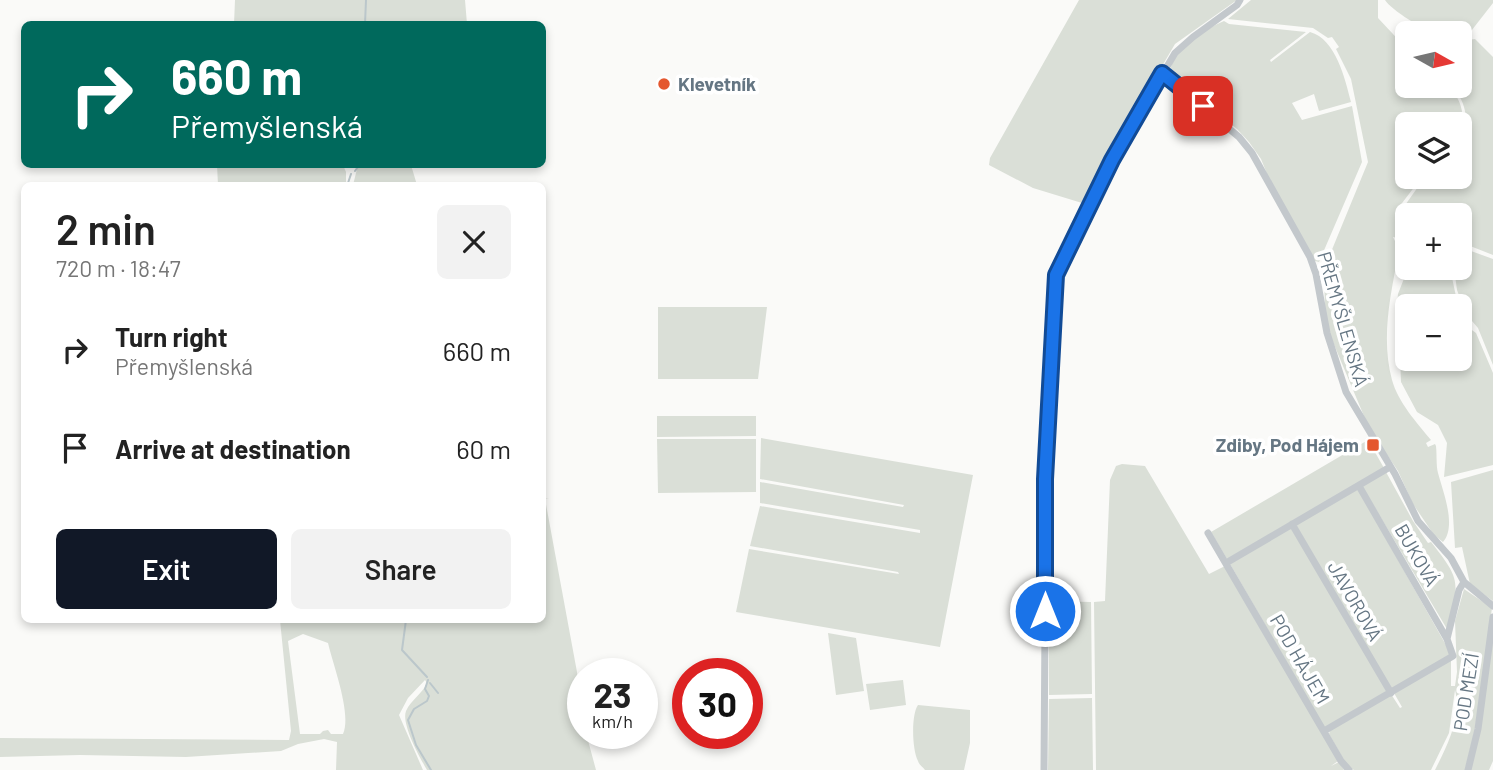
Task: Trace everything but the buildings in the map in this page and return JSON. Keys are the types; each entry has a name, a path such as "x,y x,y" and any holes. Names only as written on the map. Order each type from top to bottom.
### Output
{"street":[{"path":"1044,770 1045,479 1056,275 1112,160 1162,73 1180,47 1226,14 1240,0"},
{"name":"PŘEMYŠLENSKÁ","path":"1162,73 1239,137 1257,161 1310,257 1316,275 1326,333 1340,379 1418,521 1451,558 1464,582 1493,606"},
{"path":"1226,563 1390,467"},
{"name":"BUKOVÁ","path":"1359,486 1447,639 1453,656 1391,693"},
{"name":"JAVOROVÁ","path":"1292,524 1391,693"},
{"name":"POD HÁJEM","path":"1208,533 1349,770"},
{"path":"1447,639 1464,582"},
{"name":"POD MEZÍ","path":"1468,770 1478,729 1493,617"},
{"path":"1324,732 1391,693"}],"shaded area":[{"path":"235,0 465,0 467,21 234,21"},
{"path":"1079,0 1237,0 1175,44 1082,203 1033,188 989,165 990,158"},
{"path":"1251,0 1378,0 1378,18 1395,36 1395,98 1458,98 1460,103 1462,112 1395,112 1395,189 1413,189 1402,203 1395,203 1395,273 1387,349 1392,380 1399,396 1408,412 1431,440 1426,443 1428,447 1435,444 1436,446 1437,470 1449,518 1447,535 1443,542 1434,535 1413,504 1398,471 1369,428 1330,335 1325,310 1324,269 1368,162 1351,79 1336,49 1339,47 1332,37 1328,38 1313,28 1228,19"},
{"path":"1385,0 1493,0 1472,30 1472,21 1413,21"},
{"path":"1224,21 1229,24 1306,32 1270,60 1271,62 1310,32 1327,43 1338,61 1351,102 1319,111 1314,94 1292,103 1302,120 1352,106 1362,162 1319,262 1315,261 1272,186 1261,159 1249,142 1237,129 1170,75 1182,49 1198,35"},
{"path":"1472,39 1475,39 1493,57 1493,255 1472,247 1472,203 1407,203 1416,189 1472,189 1472,112 1465,112 1460,98 1472,98"},
{"path":"217,168 344,168 346,172 346,182 218,182"},
{"path":"357,168 412,168 416,182 354,182"},
{"path":"1472,251 1493,259 1493,365 1478,328 1472,321 1472,294 1458,294 1456,280 1472,280"},
{"path":"1403,280 1453,280 1455,294 1398,294"},
{"path":"658,307 767,307 758,379 658,379"},
{"path":"1472,330 1476,333 1493,373 1493,465 1444,477 1447,443 1438,425 1417,412 1401,382 1401,371 1472,371"},
{"path":"657,416 756,416 756,436 657,437"},
{"path":"761,438 973,475 940,647 736,612 749,549 899,574 750,546 760,506 920,533 920,530 760,503 760,482 903,507 904,505 760,479"},
{"path":"657,439 756,439 756,492 658,493"},
{"path":"1368,440 1384,468 1227,559 1211,532"},
{"path":"1116,466 1145,466 1209,574 1225,566 1338,761 1331,766 1339,762 1344,770 1096,770 1094,602 1105,601 1110,480"},
{"path":"1493,470 1493,601 1470,584 1462,547 1455,548 1451,482"},
{"path":"1386,472 1413,521 1453,574 1454,601 1447,629 1362,486"},
{"path":"1358,489 1451,654 1392,691 1296,525"},
{"path":"546,504 574,658 567,658 567,749 590,749 596,770 427,770 412,741 405,717 408,707 427,683 425,680 408,698 399,715 423,770 336,770 337,742 324,739 298,744 281,751 186,757 0,757 0,738 289,740 291,731 280,623 546,623","holes":["303,634 328,643 344,702 343,734 331,734 328,730 320,734 300,734 288,641"]},
{"path":"1292,527 1388,693 1326,730 1230,564"},
{"path":"1464,589 1492,608 1475,729 1465,770 1435,770 1455,721 1455,690 1449,733 1431,770 1354,770 1348,767 1329,734 1330,730 1391,694 1400,708 1402,707 1394,693 1451,659 1451,686 1455,686 1455,621"},
{"path":"1049,601 1091,602 1092,694 1049,695"},
{"path":"1493,631 1493,761 1489,770 1469,770"},
{"path":"828,633 856,638 864,691 836,695"},
{"path":"903,680 906,705 870,710 866,684"},
{"path":"1092,698 1093,770 1048,770 1049,699"},
{"path":"918,705 970,710 970,743 964,770 925,770 919,764 913,733"}],"waterway":[{"path":"365,21 366,0"},
{"path":"348,182 351,174"},
{"path":"406,623 402,650 427,677"},
{"path":"428,680 425,689 429,696 427,701 414,709 408,720 416,745 431,770"},
{"path":"430,683 438,693"}],"place":[{"name":"Klevetník","path":"664,84"},
{"name":"Zdiby, Pod Hájem","path":"1373,445"}],"route":[{"path":"1045,611 1045,479 1056,275 1112,160 1162,73 1203,106"}]}
